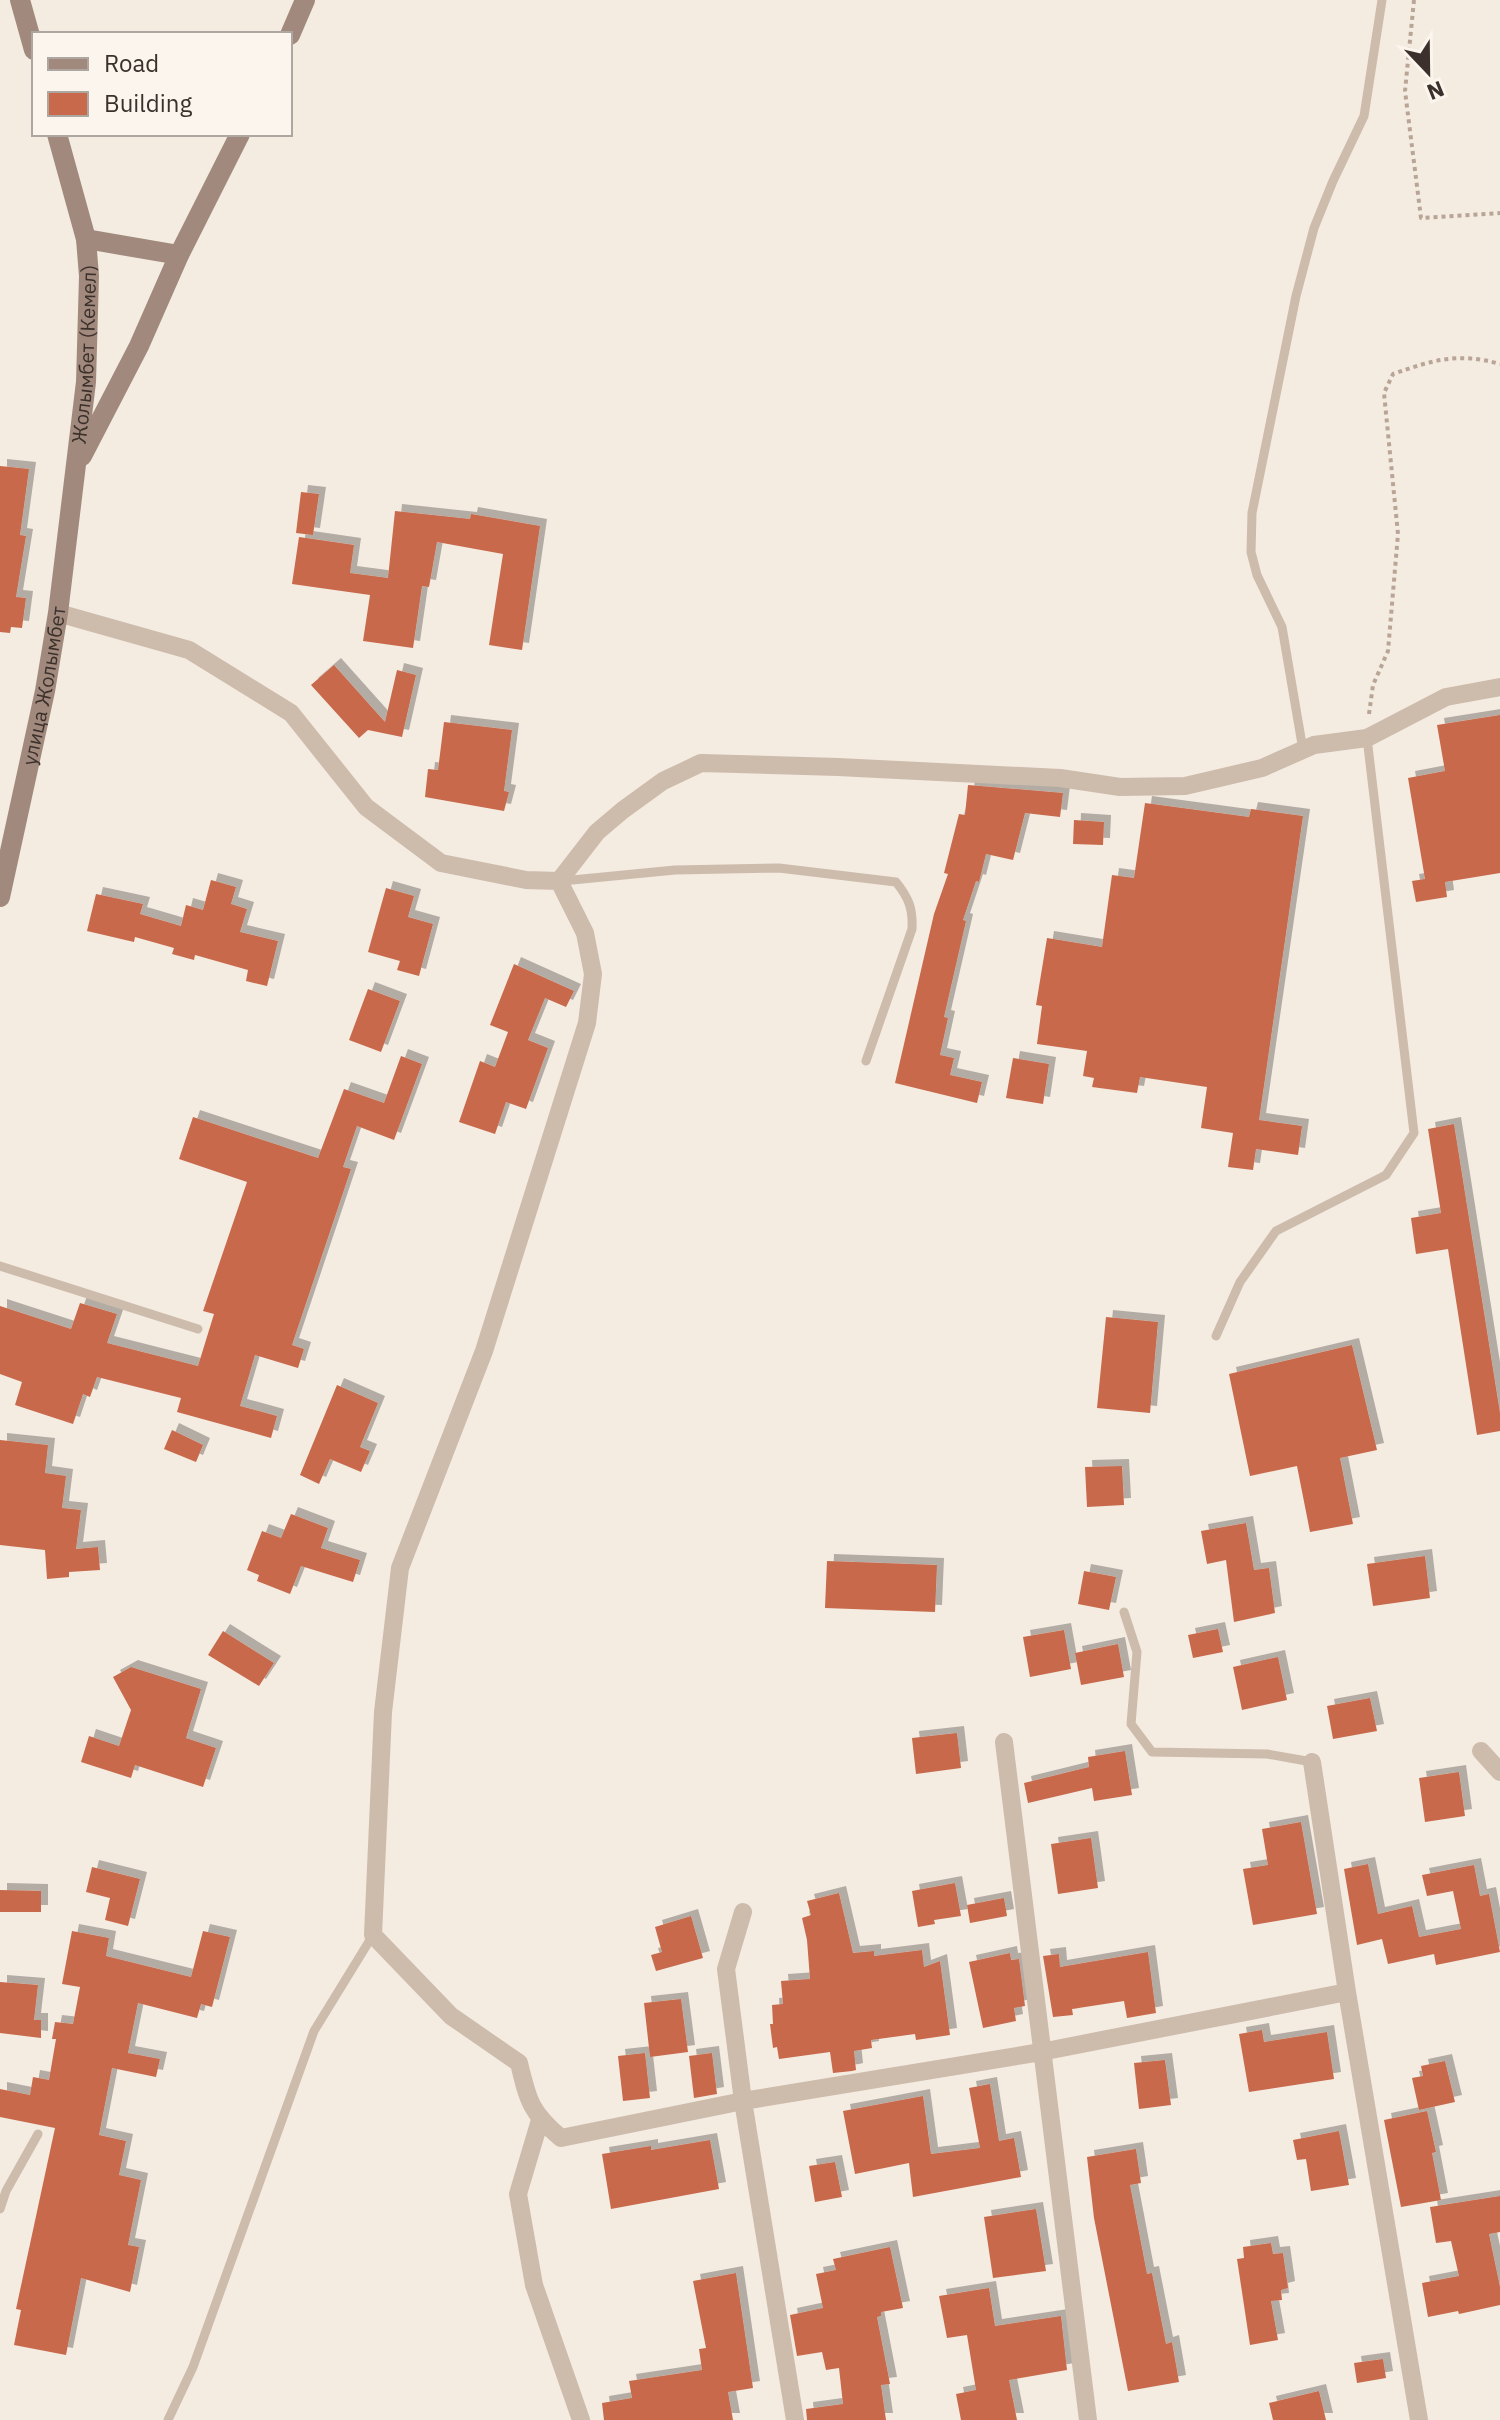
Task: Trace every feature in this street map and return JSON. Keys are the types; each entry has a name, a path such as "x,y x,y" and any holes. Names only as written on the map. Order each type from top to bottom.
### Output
{"street":[{"path":"20,0 32,43"},
{"path":"291,32 305,0"},
{"name":"Жолымбет (Кемел)","path":"58,136 86,239 86,382 75,470"},
{"path":"75,470 139,346 179,255 239,136"},
{"path":"86,239 179,255"},
{"name":"улица Жолымбет","path":"0,897 45,691 75,470"},
{"path":"58,613 189,650 291,713 366,807 441,863 526,880 559,881"},
{"path":"559,881 597,832 614,817 663,781 701,763 1045,777 1120,787 1185,786 1262,768 1314,745 1367,738 1446,697 1500,687"},
{"path":"559,881 585,933 593,974 587,1023 484,1351 400,1568 383,1712 373,1935 451,2016 519,2063 527,2097 540,2120 561,2138 743,2101 1041,2052 1347,1992"},
{"path":"1004,1742 1088,2420"},
{"path":"1481,1751 1500,1772"},
{"path":"1312,1762 1419,2420"},
{"path":"743,1912 726,1969 743,2101 795,2420"},
{"path":"540,2120 518,2194 534,2285 581,2420"}],"lane":[{"path":"1303,750 1282,627 1257,575 1251,552 1252,513 1296,296 1314,228 1364,116 1382,0"},
{"path":"1216,1336 1240,1282 1276,1231 1386,1175 1414,1133 1367,738"},
{"path":"559,881 675,870 779,868 896,882 913,911 912,929 866,1061"},
{"path":"0,1266 198,1329"},
{"path":"1124,1612 1137,1652 1131,1724 1152,1752 1267,1754 1312,1762"},
{"path":"168,2420 193,2367 314,2031 373,1935"},
{"path":"0,2209 3,2191 38,2134"}],"path":[{"path":"1414,0 1405,91 1421,218 1500,213"},
{"path":"1367,738 1373,685 1388,651 1398,534 1384,393 1393,374 1433,360 1476,357 1500,364"}],"building":[{"path":"0,466 29,469 20,535 26,536 16,597 26,598 22,628 11,627 10,633 0,632"},
{"path":"301,492 319,494 313,535 296,533"},
{"path":"395,511 470,519 471,514 540,526 522,650 489,645 503,554 437,542 429,587 422,586 413,648 363,641 370,595 292,584 299,537 354,545 350,573 388,578"},
{"path":"334,665 385,722 397,670 416,675 402,737 368,730 359,738 311,685"},
{"path":"1500,715 1500,873 1445,882 1447,897 1416,902 1412,881 1425,879 1408,778 1445,771 1437,725"},
{"path":"444,722 512,730 504,791 509,792 504,811 425,797 428,769 438,770"},
{"path":"968,785 1063,793 1060,817 1025,813 1013,860 986,854 979,882 976,881 963,920 966,921 944,1017 948,1018 940,1055 954,1058 950,1075 982,1082 977,1103 895,1083 934,914 948,874 944,873 959,814 965,815"},
{"path":"1145,803 1249,817 1251,809 1303,816 1259,1120 1302,1126 1298,1155 1256,1149 1253,1170 1228,1167 1233,1133 1201,1128 1207,1087 1140,1077 1137,1093 1092,1087 1094,1078 1083,1076 1087,1051 1037,1044 1042,1006 1036,1005 1047,938 1102,947 1112,875 1134,878"},
{"path":"1074,820 1104,822 1103,845 1073,844"},
{"path":"211,880 236,887 231,904 247,909 240,932 278,941 267,986 246,981 248,970 195,955 194,960 172,954 174,948 135,937 134,942 87,931 96,894 143,904 140,914 181,926 186,905 203,910"},
{"path":"386,888 414,896 408,917 433,924 419,976 397,970 400,961 368,952"},
{"path":"514,964 574,991 566,1007 545,998 528,1040 548,1048 526,1109 506,1102 495,1134 459,1122 480,1061 495,1067 508,1032 490,1025"},
{"path":"368,989 400,1001 381,1052 349,1040"},
{"path":"401,1056 422,1064 394,1140 357,1126 343,1167 351,1169 292,1345 304,1349 298,1368 255,1355 240,1406 277,1416 271,1438 177,1412 181,1398 97,1377 90,1397 83,1394 73,1424 15,1405 22,1382 0,1374 0,1306 71,1329 80,1303 117,1314 107,1343 198,1366 214,1314 203,1311 247,1182 179,1159 193,1117 318,1158 344,1089 384,1103"},
{"path":"1013,1058 1049,1064 1043,1104 1006,1098"},
{"path":"1454,1124 1500,1413 1500,1431 1477,1435 1448,1249 1416,1254 1411,1218 1441,1213 1428,1129"},
{"path":"1106,1317 1158,1322 1150,1413 1097,1408"},
{"path":"1352,1345 1377,1450 1340,1458 1353,1524 1310,1532 1297,1466 1250,1476 1229,1374"},
{"path":"337,1385 378,1403 360,1447 370,1451 361,1472 330,1459 319,1484 300,1475"},
{"path":"172,1430 203,1445 196,1462 164,1449"},
{"path":"0,1440 48,1445 45,1473 66,1476 62,1508 81,1510 76,1549 98,1547 100,1570 69,1572 69,1577 47,1579 45,1550 0,1545"},
{"path":"1122,1466 1124,1505 1087,1507 1085,1467"},
{"path":"291,1514 328,1528 321,1548 360,1560 353,1582 301,1566 290,1594 257,1581 259,1575 247,1570 262,1531 281,1538"},
{"path":"1246,1523 1254,1570 1269,1568 1275,1613 1234,1622 1226,1560 1207,1564 1201,1531"},
{"path":"1425,1556 1430,1598 1373,1606 1367,1564"},
{"path":"827,1561 937,1565 935,1612 825,1608"},
{"path":"1084,1571 1116,1577 1109,1610 1078,1604"},
{"path":"1218,1629 1223,1652 1193,1658 1188,1635"},
{"path":"1064,1630 1071,1669 1030,1677 1023,1637"},
{"path":"223,1631 274,1663 259,1686 208,1655"},
{"path":"1118,1644 1124,1677 1081,1685 1075,1653"},
{"path":"1278,1657 1287,1700 1242,1710 1233,1667"},
{"path":"131,1667 201,1689 186,1738 216,1748 203,1787 135,1765 131,1778 81,1762 89,1736 119,1746 131,1710 113,1677"},
{"path":"1370,1698 1377,1731 1333,1739 1327,1706"},
{"path":"957,1733 961,1768 916,1774 912,1738"},
{"path":"1125,1751 1132,1795 1094,1801 1092,1788 1028,1803 1024,1783 1089,1767 1088,1757"},
{"path":"1459,1772 1465,1816 1425,1822 1419,1778"},
{"path":"1301,1822 1317,1914 1253,1925 1243,1869 1268,1865 1262,1829"},
{"path":"1091,1838 1098,1888 1058,1894 1051,1844"},
{"path":"1368,1864 1378,1914 1412,1906 1419,1937 1461,1929 1453,1891 1427,1896 1422,1875 1474,1865 1480,1896 1489,1894 1500,1952 1436,1965 1434,1954 1388,1964 1382,1939 1357,1945 1344,1869"},
{"path":"92,1867 140,1879 128,1926 105,1920 110,1898 86,1892"},
{"path":"955,1883 961,1916 934,1920 935,1924 918,1927 912,1891"},
{"path":"0,1890 41,1891 41,1912 0,1912"},
{"path":"839,1893 853,1953 874,1951 874,1956 922,1950 924,1967 940,1961 950,2035 916,2040 915,2034 871,2040 872,2048 854,2051 856,2070 852,2071 833,2073 830,2052 779,2059 777,2047 773,2048 770,2024 773,2024 772,2005 783,2004 781,1981 810,1979 802,1918 811,1915 807,1901"},
{"path":"1004,1898 1007,1916 970,1923 967,1905"},
{"path":"691,1916 703,1958 656,1971 651,1955 662,1952 655,1927"},
{"path":"72,1931 109,1938 106,1956 191,1977 203,1931 230,1937 212,2007 201,2004 197,2018 138,2003 128,2053 160,2059 156,2077 112,2068 99,2135 126,2141 119,2175 141,2180 128,2245 139,2247 130,2292 81,2278 66,2355 14,2345 21,2310 16,2309 55,2128 0,2117 0,2089 30,2095 33,2077 49,2080 56,2039 52,2039 55,2022 73,2024 80,1987 62,1984"},
{"path":"1148,1952 1156,2013 1127,2018 1124,2001 1072,2009 1073,2015 1053,2017 1043,1956 1059,1954 1060,1967"},
{"path":"1010,1953 1011,1960 1019,1959 1025,2006 1014,2008 1016,2021 983,2028 969,1962"},
{"path":"0,1982 38,1985 34,2020 41,2020 41,2038 0,2033"},
{"path":"681,1999 688,2052 650,2057 644,2003"},
{"path":"1262,2030 1264,2042 1327,2032 1334,2079 1249,2092 1239,2034"},
{"path":"645,2053 650,2098 623,2101 618,2056"},
{"path":"712,2053 717,2094 694,2098 689,2056"},
{"path":"1165,2060 1171,2105 1139,2109 1134,2063"},
{"path":"1445,2061 1455,2102 1419,2110 1412,2078 1423,2076 1421,2066"},
{"path":"990,2084 999,2141 1014,2138 1021,2177 913,2197 909,2163 855,2174 843,2111 923,2096 931,2154 980,2148 969,2088"},
{"path":"1427,2111 1436,2152 1432,2153 1441,2200 1401,2207 1384,2120"},
{"path":"1339,2131 1349,2185 1311,2191 1306,2159 1297,2160 1293,2140"},
{"path":"710,2140 719,2189 611,2209 602,2154"},
{"path":"1136,2149 1141,2183 1130,2185 1147,2274 1152,2273 1166,2344 1172,2342 1179,2382 1128,2391 1094,2218 1087,2157"},
{"path":"835,2162 842,2197 815,2202 809,2166"},
{"path":"1500,2196 1500,2232 1489,2234 1500,2287 1500,2305 1428,2317 1422,2283 1459,2276 1451,2241 1436,2243 1430,2207"},
{"path":"1036,2209 1046,2271 993,2278 984,2217"},
{"path":"1271,2243 1273,2254 1283,2253 1288,2288 1281,2290 1282,2300 1271,2301 1278,2340 1250,2345 1237,2259 1244,2258 1243,2247"},
{"path":"890,2247 903,2308 881,2312 881,2316 877,2317 890,2384 881,2385 886,2420 807,2420 806,2409 843,2404 839,2368 826,2370 822,2352 797,2356 790,2315 823,2308 816,2274 836,2270 833,2259"},
{"path":"736,2273 753,2388 728,2392 733,2420 604,2420 602,2403 632,2398 629,2381 702,2370 699,2349 706,2348 693,2281"},
{"path":"989,2288 995,2326 1061,2316 1067,2370 1009,2380 1017,2420 961,2420 956,2394 976,2390 967,2335 947,2338 939,2296"},
{"path":"1383,2359 1386,2378 1357,2383 1354,2363"},
{"path":"1319,2391 1326,2420 1273,2420 1269,2403"}]}
